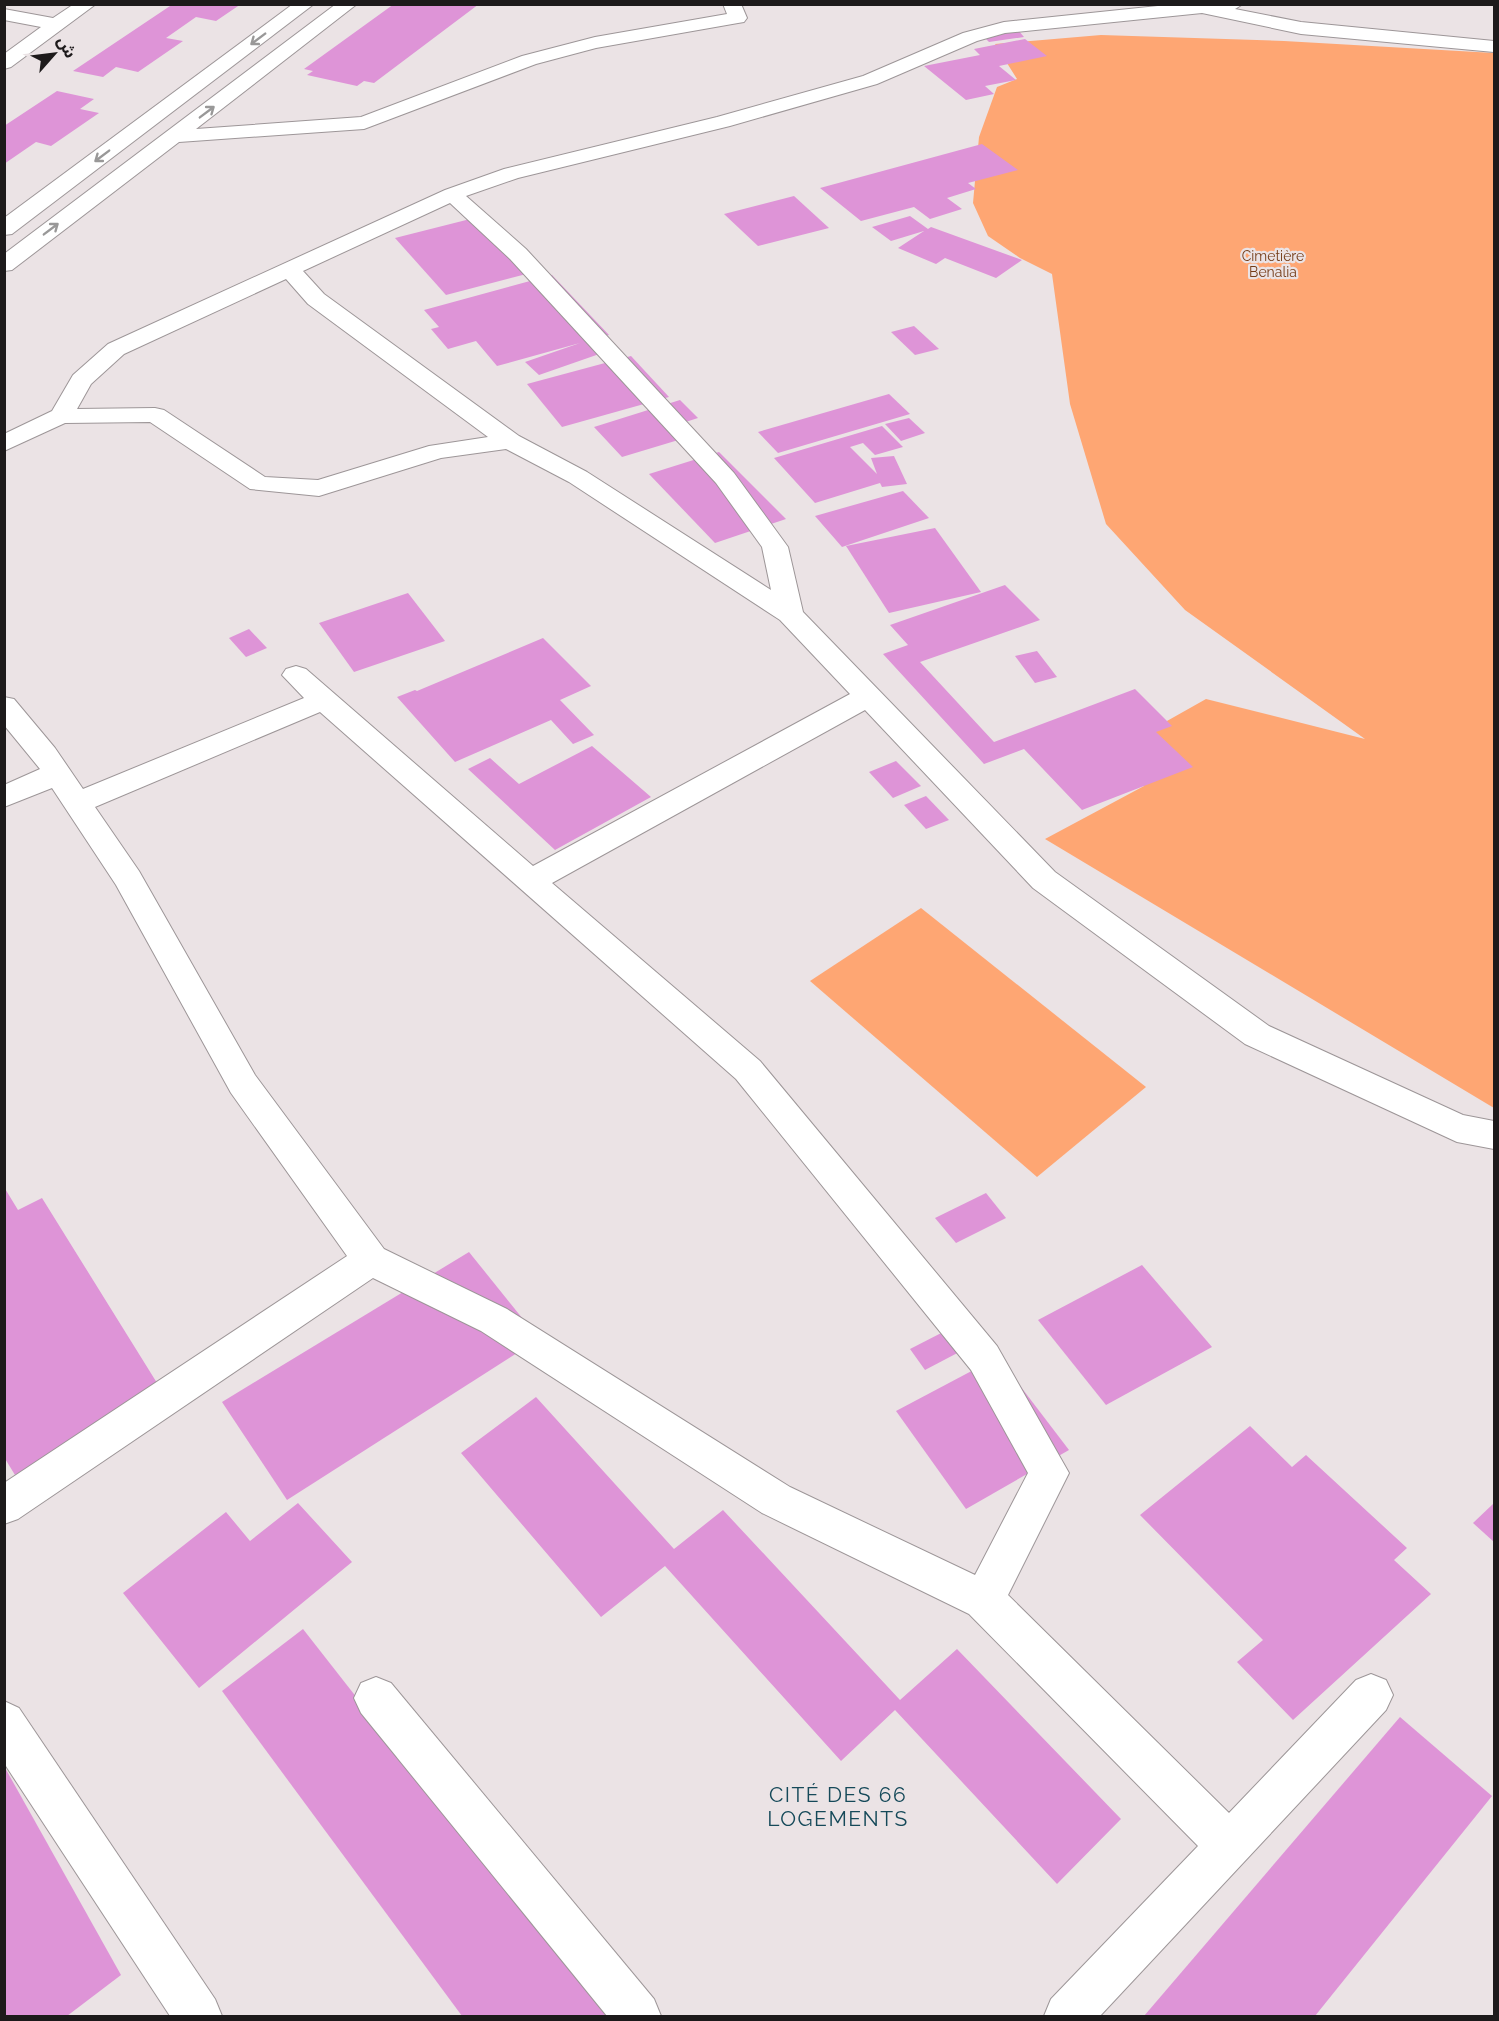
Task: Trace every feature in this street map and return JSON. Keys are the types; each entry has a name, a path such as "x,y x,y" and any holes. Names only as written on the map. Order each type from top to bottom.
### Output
{"street":[{"path":"4,63 87,4"},
{"path":"4,229 305,4"},
{"path":"4,265 348,4"},
{"path":"175,136 364,123 530,60 595,43 738,18 732,4"},
{"path":"61,416 81,380 116,349 452,194 511,173 723,122 870,80 970,37 1004,28 1234,4"},
{"path":"1201,6 1300,28 1494,47"},
{"path":"4,14 56,24"},
{"path":"452,194 518,254 725,478 775,547 790,614"},
{"path":"290,270 316,299 510,441 578,477 790,614 1044,880 1257,1035 1457,1128 1494,1135"},
{"path":"4,444 61,416 155,415 259,484 319,488 438,451 510,441"},
{"path":"296,675 748,1070 984,1358 1048,1473 984,1600"},
{"path":"531,881 868,696"},
{"path":"4,796 67,788 324,700"},
{"path":"4,706 67,788 128,879 243,1084 371,1260 494,1320 776,1500 984,1600 1229,1845"},
{"path":"4,1506 371,1260"},
{"path":"1068,2016 1371,1695"},
{"path":"376,1698 637,2016"},
{"path":"4,1723 198,2016"}],"green space":[{"name":"Cimetière Benalia","path":"1101,35 1284,41 1494,53 1494,1108 1045,839 1144,786 1135,739 1206,699 1365,739 1185,610 1106,524 1070,404 1052,274 1020,258 988,236 973,203 979,137 997,87 1017,79 995,44"},
{"path":"921,908 1146,1087 1037,1177 810,981"}],"building":[{"path":"173,4 241,4 216,21 196,17 166,38 183,41 138,72 116,67 103,77 73,71"},
{"path":"394,4 479,4 374,83 364,81 357,86 307,75 313,71 304,69"},
{"path":"1018,30 1024,37 989,42 982,35"},
{"path":"1025,39 1047,56 999,66 1016,80 985,86 994,94 966,100 924,66 980,55 974,49"},
{"path":"57,91 94,99 80,109 99,113 51,146 36,142 4,164 4,126"},
{"path":"982,144 1018,170 968,183 976,189 947,198 962,209 930,219 914,207 861,221 820,188"},
{"path":"794,196 829,228 758,246 724,214"},
{"path":"482,216 538,271 446,295 395,238"},
{"path":"910,216 928,229 931,227 1022,260 996,278 945,258 936,264 898,248 924,231 891,241 872,227"},
{"path":"552,275 609,335 591,340 605,352 539,375 525,362 580,343 497,366 476,341 448,349 431,329 439,327 424,310"},
{"path":"914,326 939,349 915,355 891,332"},
{"path":"631,356 669,397 562,427 527,384"},
{"path":"889,394 910,414 778,453 758,432"},
{"path":"680,400 698,418 673,426 685,438 622,457 594,427"},
{"path":"909,418 925,433 901,441 885,424"},
{"path":"882,426 903,447 875,455 863,443 850,447 877,474 871,458 894,456 907,484 882,487 880,483 815,503 774,458"},
{"path":"719,452 786,519 715,543 649,474"},
{"path":"903,491 929,518 842,547 815,516"},
{"path":"935,528 981,592 889,613 846,546"},
{"path":"1005,585 1040,620 920,662 994,742 1135,689 1172,726 1156,732 1193,767 1082,810 1024,749 984,764 883,654 908,645 890,625"},
{"path":"408,593 445,641 354,672 319,623"},
{"path":"249,629 267,648 246,657 229,638"},
{"path":"543,638 591,686 560,700 594,735 573,744 551,720 455,762 397,697 417,691"},
{"path":"1037,651 1057,677 1035,683 1015,656"},
{"path":"592,746 651,797 555,850 468,769 490,758 519,784"},
{"path":"896,761 921,786 893,798 869,772"},
{"path":"926,796 949,820 926,829 904,805"},
{"path":"4,1187 18,1210 42,1198 162,1391 15,1475 4,1457"},
{"path":"986,1193 1006,1218 956,1243 935,1218"},
{"path":"469,1252 539,1339 287,1500 222,1402"},
{"path":"1142,1265 1212,1347 1106,1405 1038,1320"},
{"path":"949,1329 965,1349 925,1370 910,1349"},
{"path":"998,1357 1069,1450 966,1509 896,1411"},
{"path":"536,1397 674,1549 723,1510 900,1700 957,1649 1121,1819 1057,1884 895,1710 841,1761 665,1566 601,1617 461,1453"},
{"path":"1250,1426 1292,1467 1306,1455 1407,1548 1394,1560 1431,1594 1293,1720 1237,1662 1263,1640 1140,1515"},
{"path":"298,1503 352,1562 199,1688 123,1593 226,1512 250,1541"},
{"path":"1494,1503 1494,1542 1473,1523"},
{"path":"303,1629 606,2016 462,2016 222,1691"},
{"path":"1400,1717 1492,1796 1315,2016 1144,2016"},
{"path":"4,1766 121,1975 67,2016 4,2016"}],"district":[{"name":"CITÉ DES 66 LOGEMENTS","path":"838,1806"}]}
